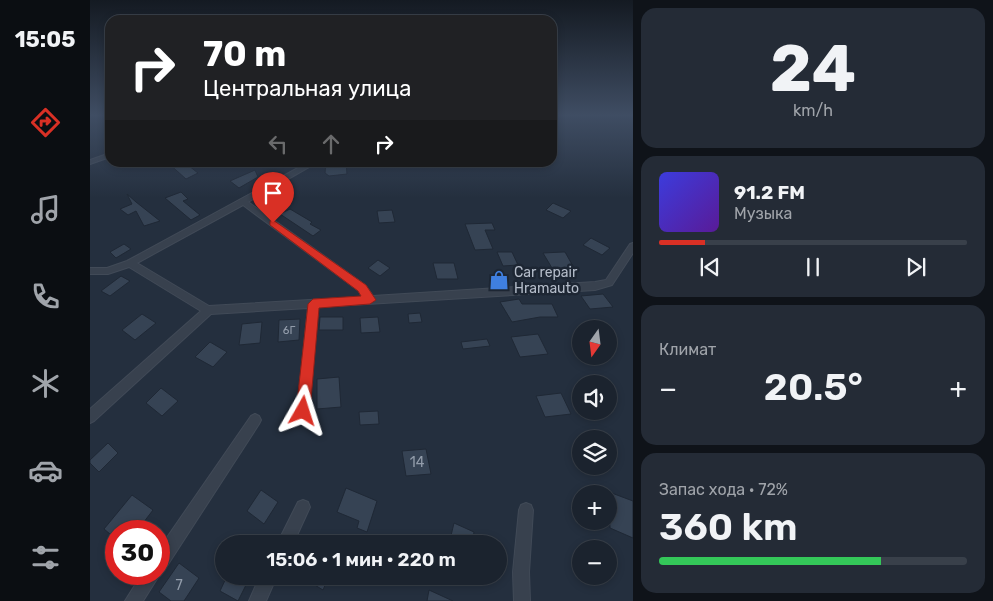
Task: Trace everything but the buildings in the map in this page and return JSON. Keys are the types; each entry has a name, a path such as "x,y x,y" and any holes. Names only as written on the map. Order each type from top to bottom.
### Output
{"street":[{"path":"90,162 105,157"},
{"path":"90,271 108,271 130,263 307,167"},
{"path":"244,202 362,288 370,300"},
{"path":"130,263 208,310 595,286 609,283 633,246"},
{"path":"303,411 313,304"},
{"path":"90,417 208,310"},
{"path":"170,547 255,420"},
{"path":"289,535 303,507"},
{"path":"522,601 521,572 526,510"},
{"path":"133,601 144,585"},
{"path":"257,601 265,585"}],"place":[{"name":"Car repair Hramauto","path":"499,280"}],"route":[{"path":"273,223 362,288 370,300 313,304 303,411"}]}
